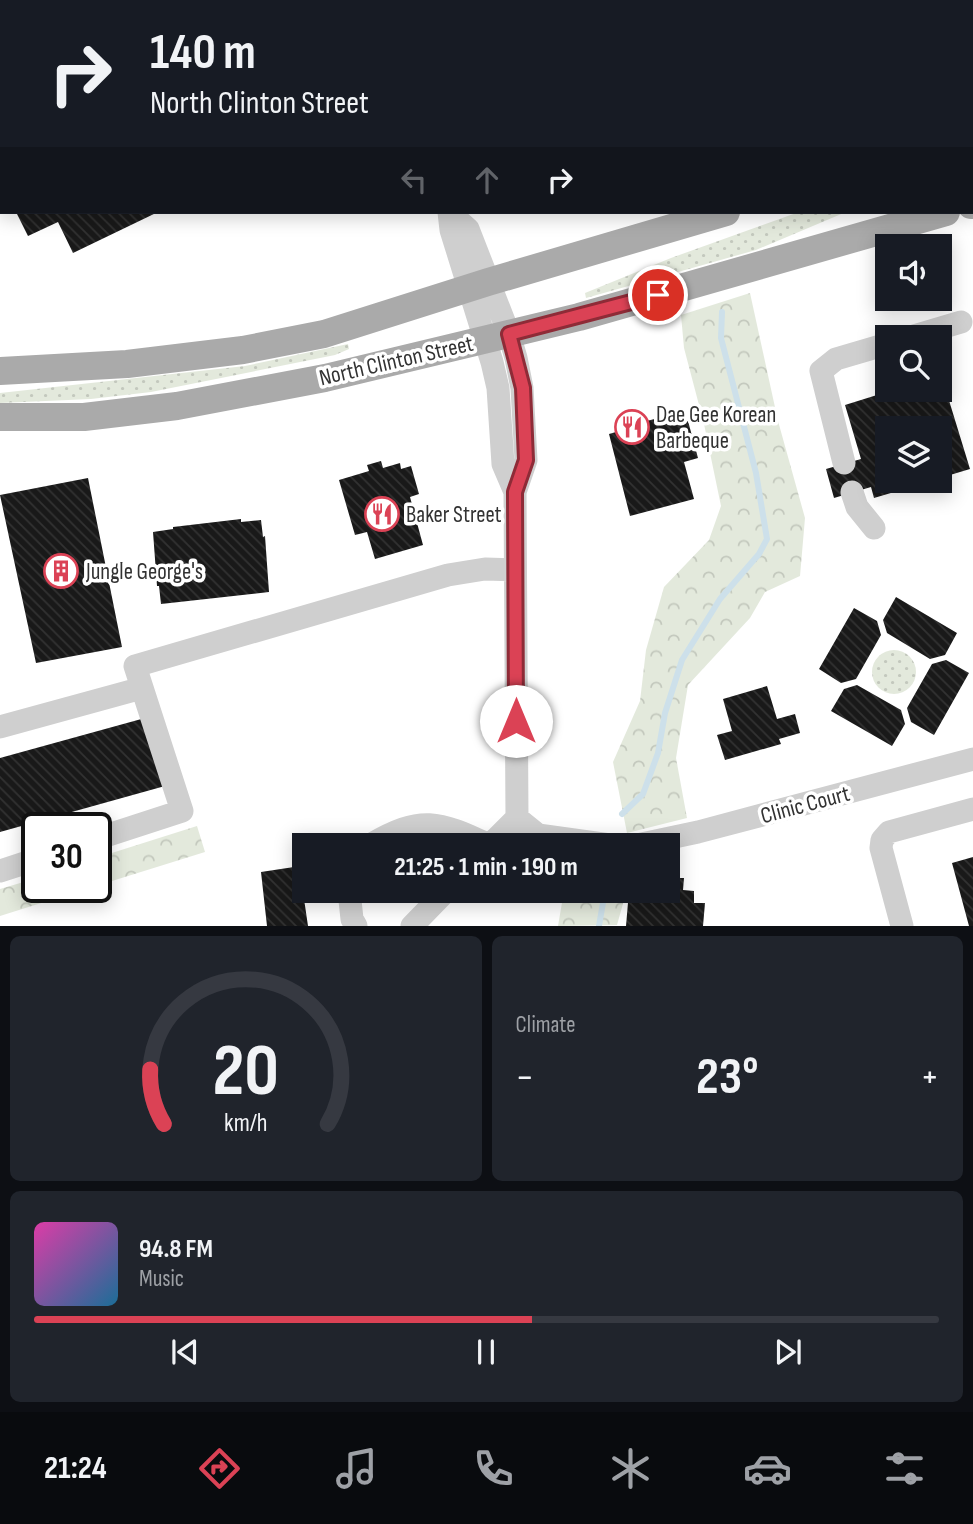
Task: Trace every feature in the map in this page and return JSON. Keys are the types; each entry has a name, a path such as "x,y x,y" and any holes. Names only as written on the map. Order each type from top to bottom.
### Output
{"main road":[{"name":"North Clinton Street","path":"0,371 127,364 243,350 324,334 478,285 719,214"},
{"name":"North Clinton Street","path":"6,419 85,417 177,406 325,378 579,317 939,214"}],"street":[{"path":"451,214 468,229 478,285 497,337 523,388 526,460 515,492 517,818 502,833"},
{"path":"951,325 961,322"},
{"path":"844,464 821,371 836,359 875,348"},
{"path":"852,492 857,507 874,528"},
{"path":"112,834 182,811 135,666 448,575 485,569 515,570"},
{"path":"0,727 142,688"},
{"name":"Clinic Court","path":"680,836 973,760"},
{"path":"902,926 881,848 882,840 889,832 973,809"},
{"path":"517,818 536,833"},
{"path":"392,833 427,823 462,833"},
{"path":"0,871 21,864"},
{"path":"350,903 352,919 356,926"},
{"path":"412,926 434,903"}],"green space":[{"path":"793,214 841,214 756,250 586,298 585,293 671,258"},
{"path":"750,293 778,421 805,518 800,576 765,592 750,618 688,685 676,758 687,818 627,833 613,762 640,701 646,650 664,587 709,540 721,506 704,424 684,348 681,315"},
{"path":"348,344 349,349 335,355 151,392 91,399 0,403 0,393 245,366"},
{"path":"894,650 909,657 916,672 909,687 894,694 879,687 872,672 879,657"},
{"path":"197,826 205,852 112,881 112,853"},
{"path":"21,883 21,903 41,903 0,916 0,889"},
{"path":"562,903 623,903 617,925 558,926"}],"building":[{"path":"17,214 154,214 73,253 58,222 28,236"},
{"path":"875,396 875,402 949,402 970,469 952,474 952,416 875,416 875,493 891,493 874,498 871,487 834,498 826,469 861,459 845,405"},
{"path":"671,415 674,425 688,421 698,458 684,462 694,499 630,516 609,434 623,430 622,427"},
{"name":"Baker Street","path":"381,461 383,468 400,463 401,469 411,466 419,494 410,497 423,545 375,559 367,532 355,535 339,480 369,471 367,465"},
{"name":"Jungle George's","path":"88,478 122,647 36,663 0,495"},
{"path":"241,519 241,522 261,520 263,537 265,536 269,592 161,604 153,532"},
{"path":"896,597 957,633 945,655 930,659 887,633 883,620"},
{"path":"854,608 877,621 881,635 856,679 841,683 819,669"},
{"path":"946,660 969,673 934,735 911,722 907,708 932,664"},
{"path":"857,685 901,710 905,724 892,746 831,711 844,689"},
{"path":"767,686 777,719 795,714 800,733 779,739 781,744 725,760 717,735 732,731 723,699"},
{"path":"145,718 165,786 72,812 21,812 21,826 0,832 0,758"},
{"path":"973,857 973,926 969,926 952,863"},
{"path":"292,867 292,903 305,903 308,926 267,926 261,872"},
{"path":"680,878 684,878 683,890 694,891 694,903 705,903 703,926 626,926 628,903 680,903"}],"waterway":[{"path":"622,814 643,794 658,753 665,713 682,660 720,599 759,554 767,539 756,473 721,338 722,312"},
{"path":"599,926 603,903"}],"place":[{"name":"Dae Gee Korean Barbeque","path":"632,427"},
{"name":"Baker Street","path":"382,514"},
{"name":"Jungle George's","path":"61,571"}],"route":[{"path":"516,721 515,492 526,460 523,388 509,334 658,295"}]}
